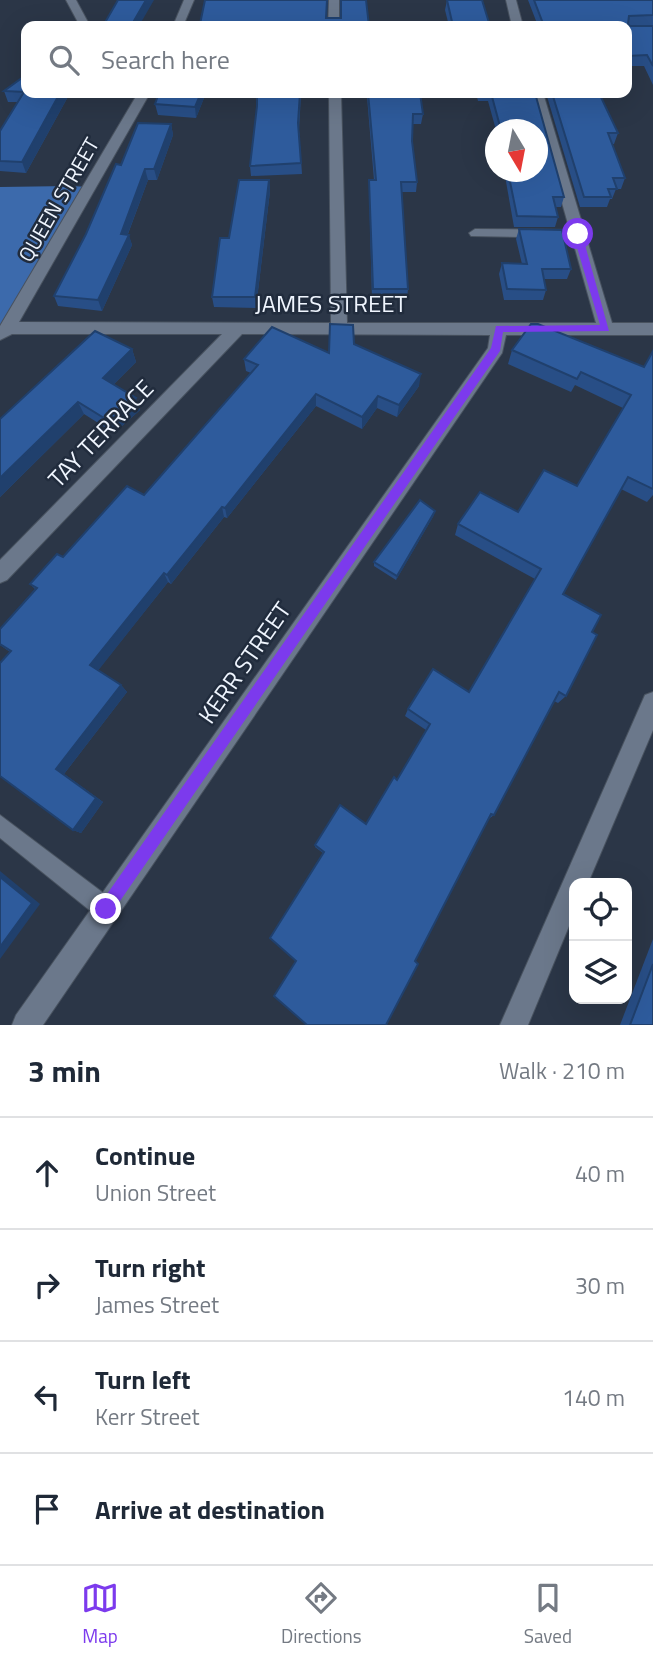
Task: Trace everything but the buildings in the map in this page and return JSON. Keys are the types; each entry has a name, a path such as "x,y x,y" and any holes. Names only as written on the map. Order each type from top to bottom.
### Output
{"street":[{"path":"71,0 82,21"},
{"path":"180,21 189,0"},
{"path":"334,0 334,21"},
{"path":"511,0 517,21"},
{"name":"QUEEN STREET","path":"4,331 141,98"},
{"path":"335,98 340,328"},
{"path":"538,98 606,328"},
{"name":"JAMES STREET","path":"4,331 238,328 653,329"},
{"name":"TAY TERRACE","path":"0,574 238,328"},
{"name":"KERR STREET","path":"26,1025 496,349 499,329"},
{"path":"577,878 653,703"},
{"path":"514,1025 569,896"}],"lane":[{"path":"475,233 578,234"},
{"path":"0,825 106,909"}],"shaded area":[{"path":"0,187 91,187 0,335"}],"route":[{"path":"106,909 496,349 499,329 606,328 578,234"}]}
